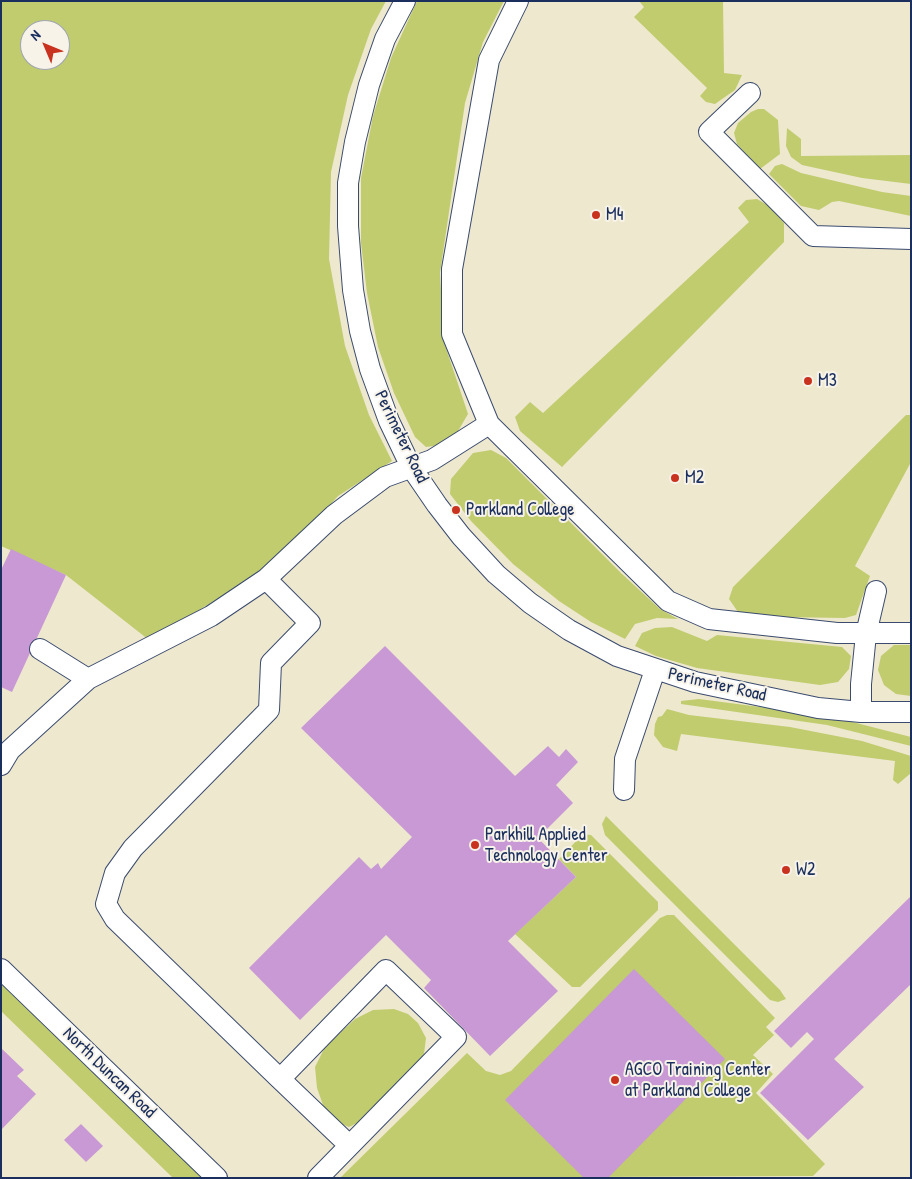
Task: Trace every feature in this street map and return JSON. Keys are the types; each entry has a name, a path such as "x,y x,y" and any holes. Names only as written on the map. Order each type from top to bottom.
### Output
{"street":[{"name":"Perimeter Road","path":"405,1 385,40 368,85 348,183 348,226 353,290 360,331 370,369 390,421 411,466 461,536 496,574 530,603 569,630 601,647 655,670 695,682 818,708 907,714"},
{"path":"518,1 489,60 452,269 452,334 490,424 668,601 709,619 866,634 911,633"},
{"path":"750,93 709,132 813,236 911,239"},
{"path":"1,765 10,750 88,679 211,616 266,579 334,515 385,477 411,466 432,460 490,424"},
{"path":"266,579 310,623 271,663 269,710 133,848 115,873 106,904 115,919 349,1145"},
{"path":"861,712 861,684 866,634 876,592"},
{"path":"40,649 88,679"},
{"path":"624,790 625,759 655,670"},
{"name":"North Duncan Road","path":"1,969 217,1178"},
{"path":"280,1079 386,970 456,1037 318,1178"}],"green space":[{"path":"1,1 386,1 371,29 348,95 331,172 329,259 345,346 369,415 392,461 338,496 303,536 261,573 149,640 66,575 1,546"},
{"path":"417,1 504,1 483,42 465,103 440,273 444,342 468,414 458,431 440,445 426,447 415,437 394,393 378,347 367,293 361,243 361,178 373,116 391,58"},
{"path":"639,1 723,1 724,73 742,75 735,90 715,104 706,102 700,96 707,88 634,17 644,7"},
{"path":"764,109 778,120 780,154 760,169 737,144 734,133 738,123 751,112"},
{"path":"787,128 801,139 801,156 911,155 911,184 862,178 802,165 791,157 786,146"},
{"path":"782,164 801,173 882,192 911,196 911,216 839,201 832,202 819,210 801,206 769,174 775,166"},
{"path":"757,199 769,206 784,223 784,242 562,467 520,431 515,417 530,402 543,413 749,222 738,208 746,200"},
{"path":"906,415 911,415 911,462 855,566 870,576 856,615 845,618 782,617 738,612 729,599 733,587"},
{"path":"491,450 506,458 621,573 660,609 678,619 657,618 635,624 625,639 591,622 559,601 513,564 471,521 450,494 451,479 473,453"},
{"path":"672,627 707,641 717,635 842,647 851,656 849,669 838,682 820,685 697,668 656,656 635,646 642,633 655,628"},
{"path":"894,645 911,645 911,696 896,694 884,685 878,670 881,656"},
{"path":"699,699 829,716 911,737 911,746 827,725 681,704 681,701"},
{"path":"667,709 689,715 790,727 862,741 911,756 911,773 898,784 893,780 895,761 681,734 677,751 663,747 654,735 658,717 662,716"},
{"path":"606,816 780,990 786,999 778,1002 770,1000 605,835 602,824"},
{"path":"583,834 591,835 658,902 658,910 580,987 572,987 515,934 576,877 559,859"},
{"path":"674,915 775,1018 766,1027 774,1035 753,1055 773,1074 756,1093 825,1164 813,1176 340,1178 467,1053 486,1071 500,1075 511,1071 660,918"},
{"path":"1,980 203,1178 173,1178 1,1011"},
{"path":"394,1009 408,1014 418,1023 426,1038 424,1054 417,1065 361,1121 349,1127 328,1119 317,1088 315,1067 325,1047 355,1019 373,1010"}],"building":[{"path":"11,549 66,575 12,692 1,687 1,570"},
{"name":"Parkhill Applied Technology Center","path":"385,646 515,776 548,746 559,757 566,749 578,762 556,785 573,803 538,838 576,877 508,941 558,991 490,1056 424,988 431,980 386,935 300,1020 249,968 359,857 371,869 378,863 381,869 412,837 301,728"},
{"path":"911,896 911,984 834,1059 864,1087 808,1140 760,1093 814,1039 807,1032 791,1048 774,1031"},
{"name":"AGCO Training Center at Parkland College","path":"634,969 725,1059 608,1178 584,1178 505,1100"},
{"path":"1,1048 24,1070 17,1076 36,1094 1,1130"},
{"path":"81,1124 103,1146 86,1162 64,1140"}],"place":[{"name":"M4","path":"596,215"},
{"name":"M3","path":"808,381"},
{"name":"M2","path":"675,478"},
{"name":"Parkland College","path":"456,510"},
{"name":"Parkhill Applied Technology Center","path":"475,845"},
{"name":"W2","path":"786,870"},
{"name":"AGCO Training Center at Parkland College","path":"615,1080"}]}
